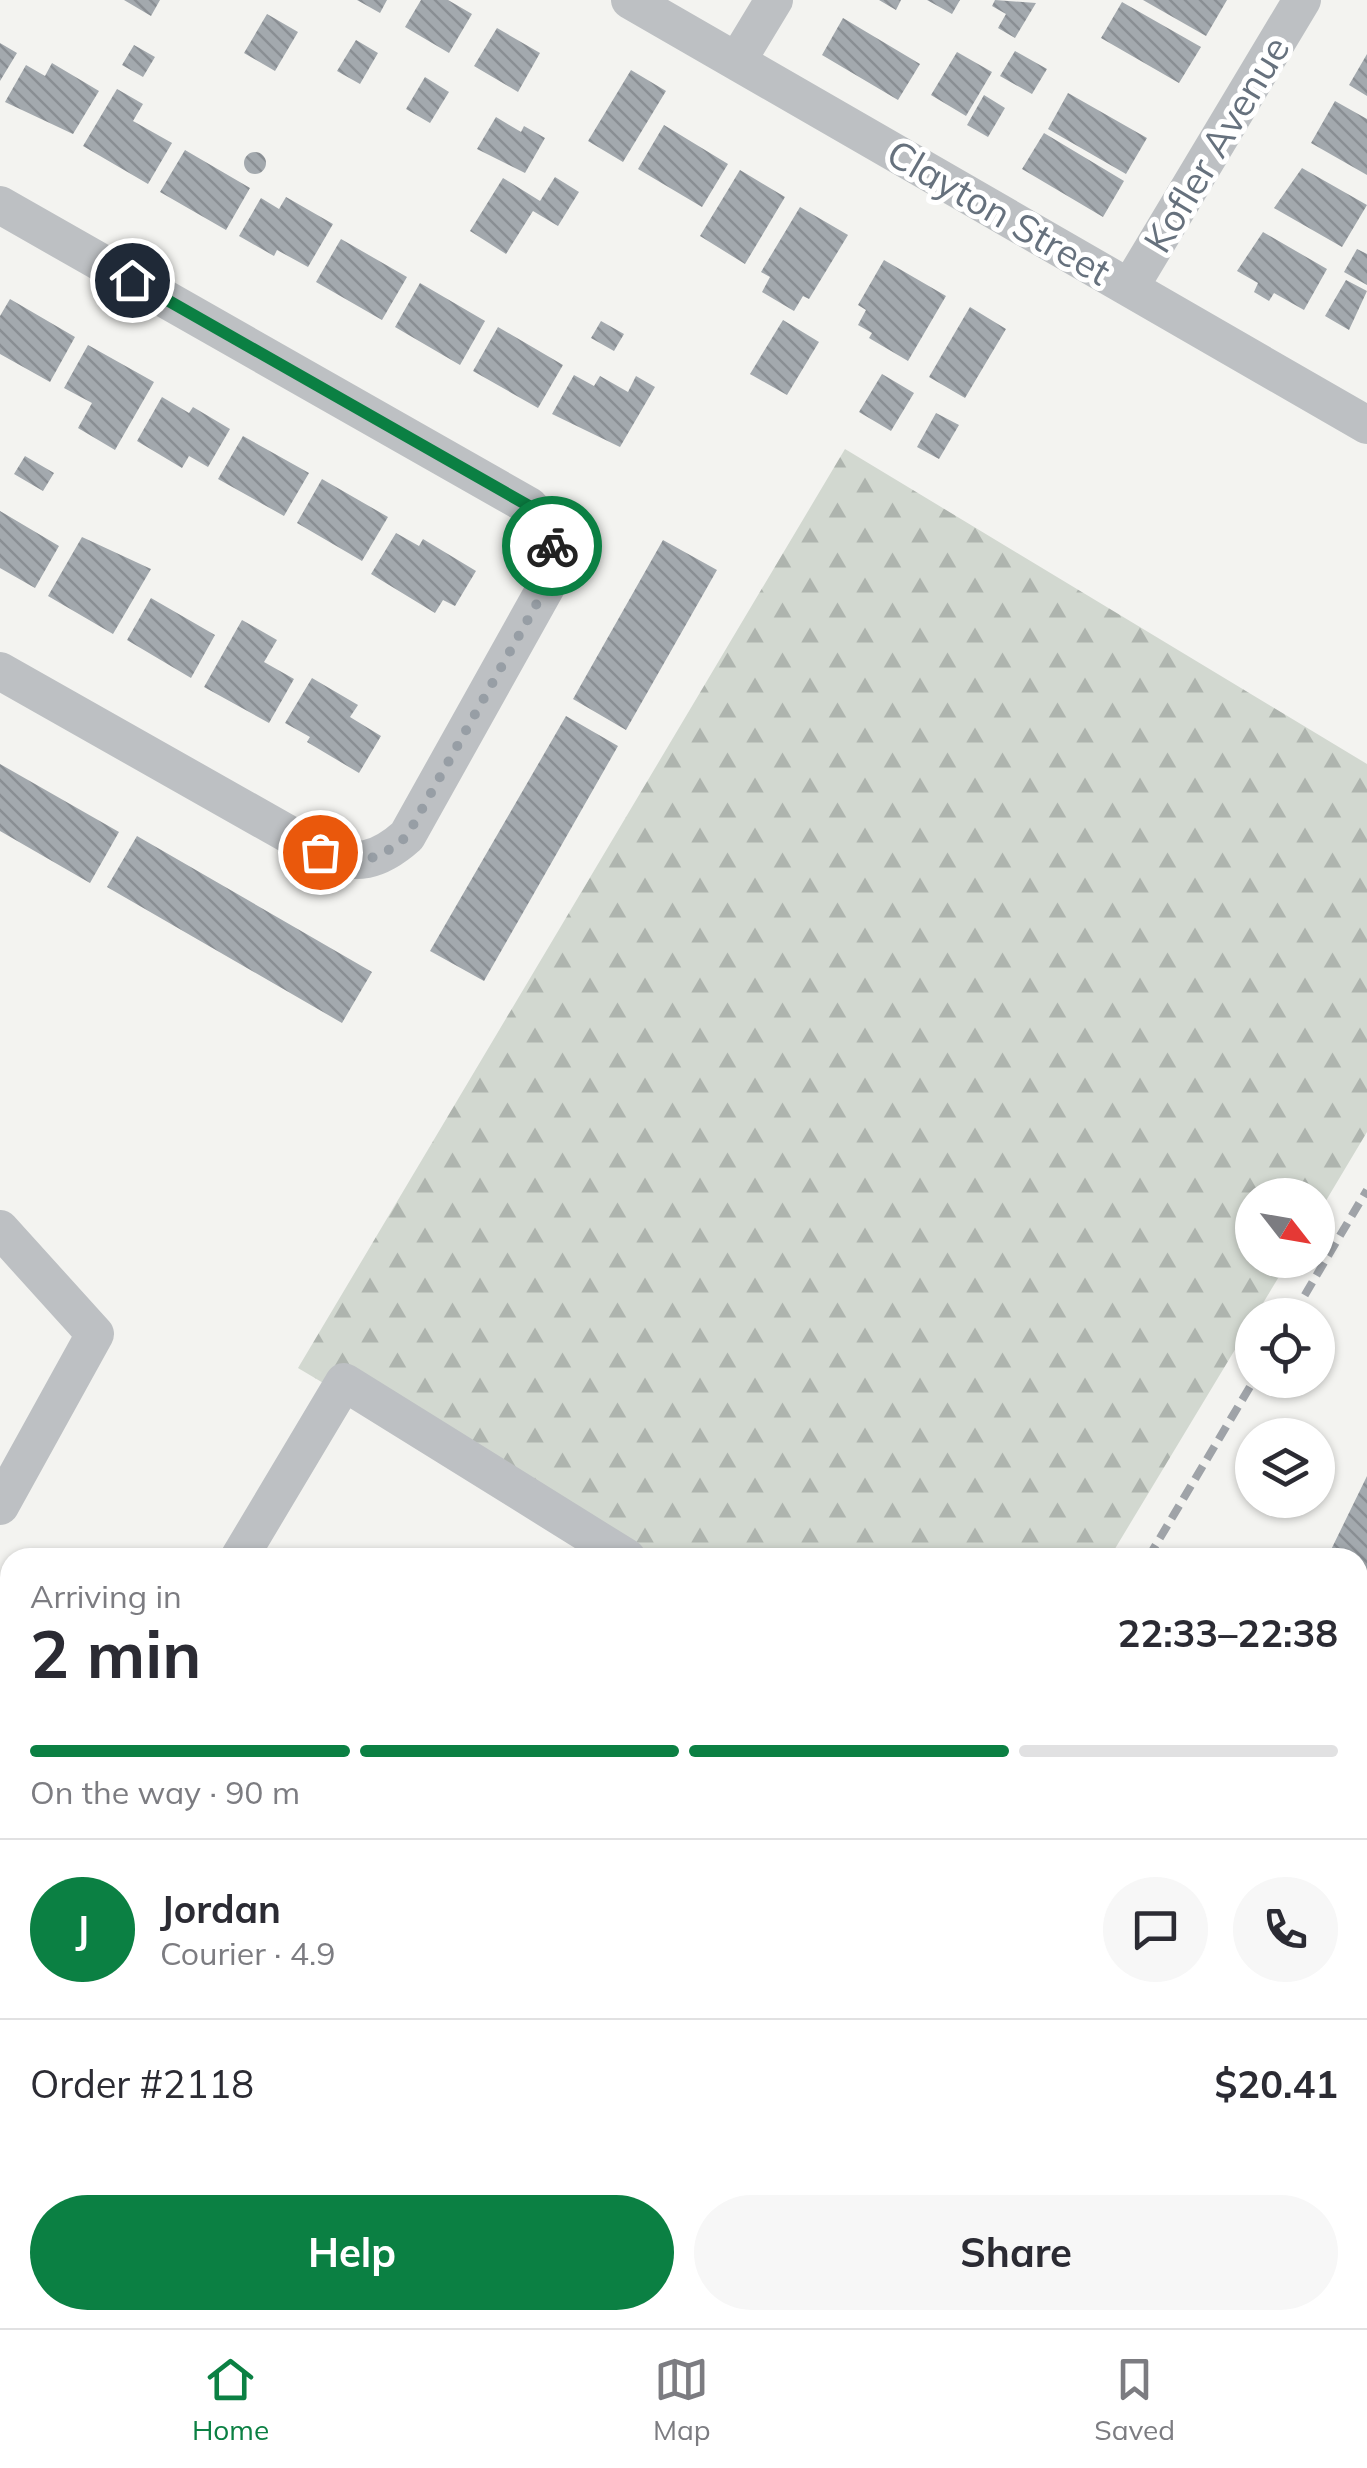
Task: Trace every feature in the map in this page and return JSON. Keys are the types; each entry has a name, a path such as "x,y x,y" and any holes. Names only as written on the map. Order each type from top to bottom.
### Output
{"street":[{"name":"Clayton Street","path":"630,0 1367,425"},
{"path":"737,61 774,0"},
{"name":"Kofler Avenue","path":"1130,287 1302,0"},
{"path":"0,205 529,506 547,528 554,550 551,578 407,836 387,854 365,862 341,861 320,852 0,671"},
{"path":"0,1229 94,1334 0,1506"},
{"path":"245,1548 344,1382 611,1548"}],"green space":[{"path":"845,449 1367,764 1367,1132 1335,1186 1335,1178 1235,1178 1235,1278 1278,1278 1266,1298 1235,1298 1235,1350 1115,1548 601,1548 298,1368"}],"building":[{"path":"124,0 160,0 151,16"},
{"path":"357,0 387,0 380,13"},
{"path":"421,0 448,0 472,14 449,53 405,27"},
{"path":"879,0 901,0 896,10"},
{"path":"927,0 960,0 952,14"},
{"path":"995,0 1036,3 1015,38 998,28 1006,14 992,6"},
{"path":"1143,0 1227,0 1206,36"},
{"path":"1122,2 1201,47 1179,83 1101,38"},
{"path":"267,14 298,32 275,71 244,53"},
{"path":"843,18 920,64 898,100 822,55"},
{"path":"497,28 540,53 518,92 474,66"},
{"path":"356,40 378,53 360,84 337,71"},
{"path":"0,43 17,53 0,81"},
{"path":"134,45 155,57 143,77 122,65"},
{"path":"1015,51 1047,69 1032,94 1000,76"},
{"path":"957,52 992,72 966,116 931,95"},
{"path":"1367,54 1367,96 1349,85"},
{"path":"52,63 99,91 73,134 5,102 26,65 45,76"},
{"path":"631,70 666,91 623,162 588,141"},
{"path":"425,77 449,92 430,123 406,109"},
{"path":"117,89 143,104 133,121 172,143 148,184 83,146"},
{"path":"1068,93 1147,138 1126,174 1048,129"},
{"path":"984,95 1005,108 988,137 967,125"},
{"path":"1335,101 1367,119 1367,175 1311,143"},
{"path":"496,117 521,132 524,126 545,138 525,173 477,149"},
{"path":"664,125 728,164 702,207 638,169"},
{"path":"1044,133 1124,181 1103,217 1022,169"},
{"path":"185,150 250,188 226,230 160,192"},
{"path":"255,152 263,155 263,171 255,174 247,171 244,163 247,155"},
{"path":"1302,168 1367,205 1342,247 1274,208"},
{"path":"740,170 785,197 745,264 700,236"},
{"path":"555,177 579,192 558,226 533,211 506,254 470,231 503,178 540,201"},
{"path":"286,197 333,224 308,267 277,250 274,256 239,236 261,198 279,209"},
{"path":"800,207 848,235 809,299 803,296 794,311 762,292 770,277 761,272"},
{"path":"1263,232 1327,269 1304,310 1274,293 1269,301 1254,292 1258,283 1237,271"},
{"path":"341,239 407,277 382,320 316,282"},
{"path":"1357,249 1367,254 1367,285 1344,272"},
{"path":"884,260 946,296 908,361 869,338 872,333 858,325 866,310 858,305"},
{"path":"1346,280 1367,291 1349,330 1325,316"},
{"path":"420,283 485,321 460,365 395,327"},
{"path":"10,299 75,337 50,382 0,354 0,316"},
{"path":"970,307 1006,329 965,398 929,377"},
{"path":"783,320 819,342 787,395 750,374"},
{"path":"601,321 624,334 614,351 591,338"},
{"path":"498,327 563,365 538,408 473,371"},
{"path":"88,345 154,382 115,450 78,428 92,403 64,388"},
{"path":"882,374 914,393 891,431 859,412"},
{"path":"574,375 594,386 600,376 628,392 636,376 655,387 620,447 552,414"},
{"path":"162,397 189,413 193,407 230,429 208,467 189,456 182,468 137,441"},
{"path":"936,413 959,425 939,459 917,447"},
{"path":"243,436 309,473 284,516 218,479"},
{"path":"25,456 54,473 43,491 14,474"},
{"path":"322,479 388,517 362,561 297,523"},
{"path":"0,511 59,546 35,588 0,568"},
{"path":"396,533 419,546 423,539 476,571 455,606 443,600 435,613 371,574"},
{"path":"82,537 151,569 113,634 48,596"},
{"path":"663,540 717,570 626,730 573,699"},
{"path":"151,598 215,635 191,678 127,640"},
{"path":"242,620 277,640 264,662 294,679 269,723 204,687"},
{"path":"312,678 358,705 350,717 381,736 359,773 307,742 310,737 285,723"},
{"path":"566,716 618,746 484,981 430,951"},
{"path":"0,764 119,832 90,883 0,831"},
{"path":"137,836 372,972 342,1023 107,887"},
{"path":"1367,1476 1367,1548 1332,1548"}],"railway":[{"path":"1303,1298 1367,1190"},
{"path":"1154,1548 1243,1398"}],"way so far":[{"path":"320,852 341,861 365,862 387,854 407,836 551,578 552,546"}],"route":[{"path":"132,280 529,506 547,528 552,546"}]}
